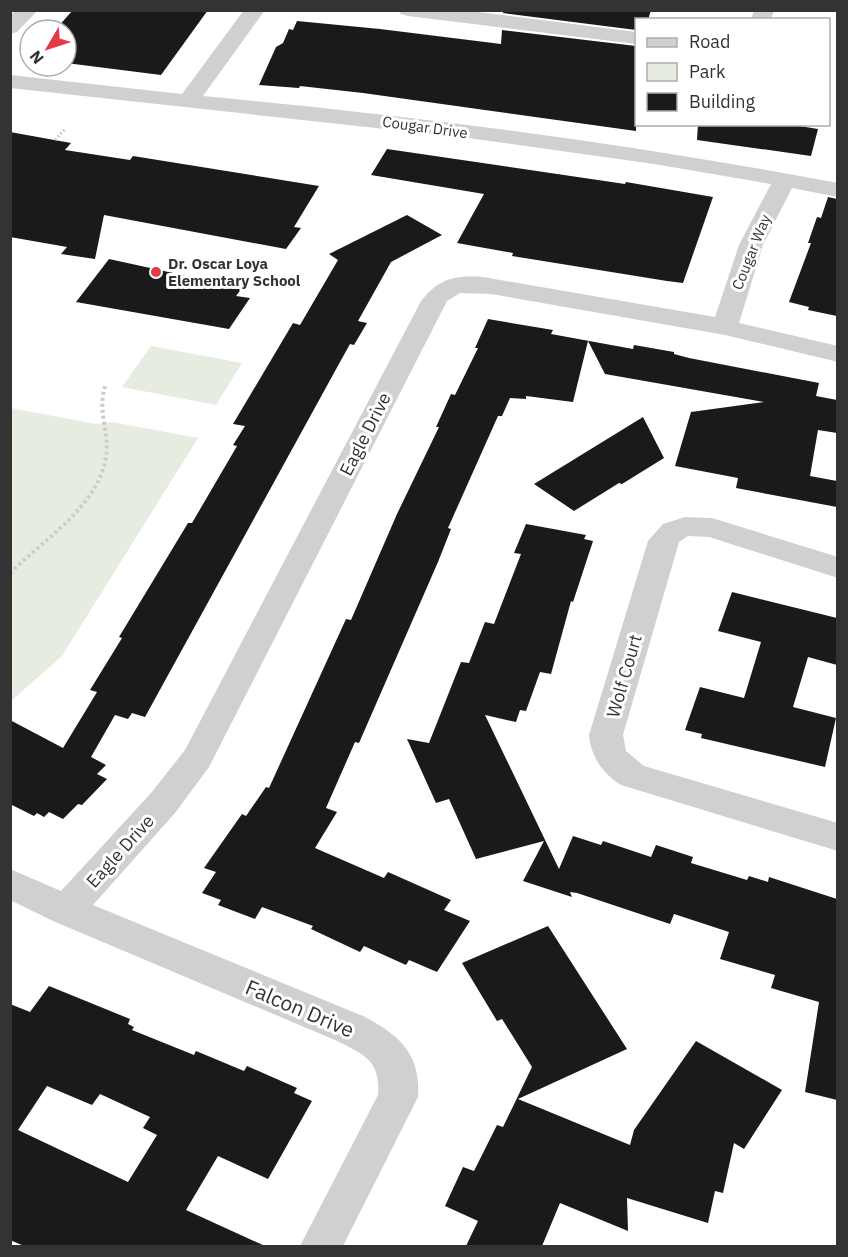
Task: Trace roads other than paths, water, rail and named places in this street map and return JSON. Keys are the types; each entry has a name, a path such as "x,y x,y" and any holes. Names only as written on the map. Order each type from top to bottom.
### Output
{"street":[{"path":"10,28 27,10"},
{"path":"187,102 255,10"},
{"path":"408,10 635,38"},
{"name":"Cougar Drive","path":"10,81 442,129 785,180 837,190"},
{"name":"Cougar Way","path":"724,327 751,246 785,180"},
{"name":"Eagle Drive","path":"66,910 156,811 196,758 439,294 456,285 477,284 724,327 837,354"},
{"name":"Wolf Court","path":"837,568 712,528 699,525 676,528 663,542 606,735 606,745 615,762 633,776 837,837"},
{"name":"Falcon Drive","path":"10,883 66,910 349,1028 375,1042 394,1062 399,1072 398,1097 321,1246"}],"place":[{"name":"Dr. Oscar Loya Elementary School","path":"156,272"}]}
